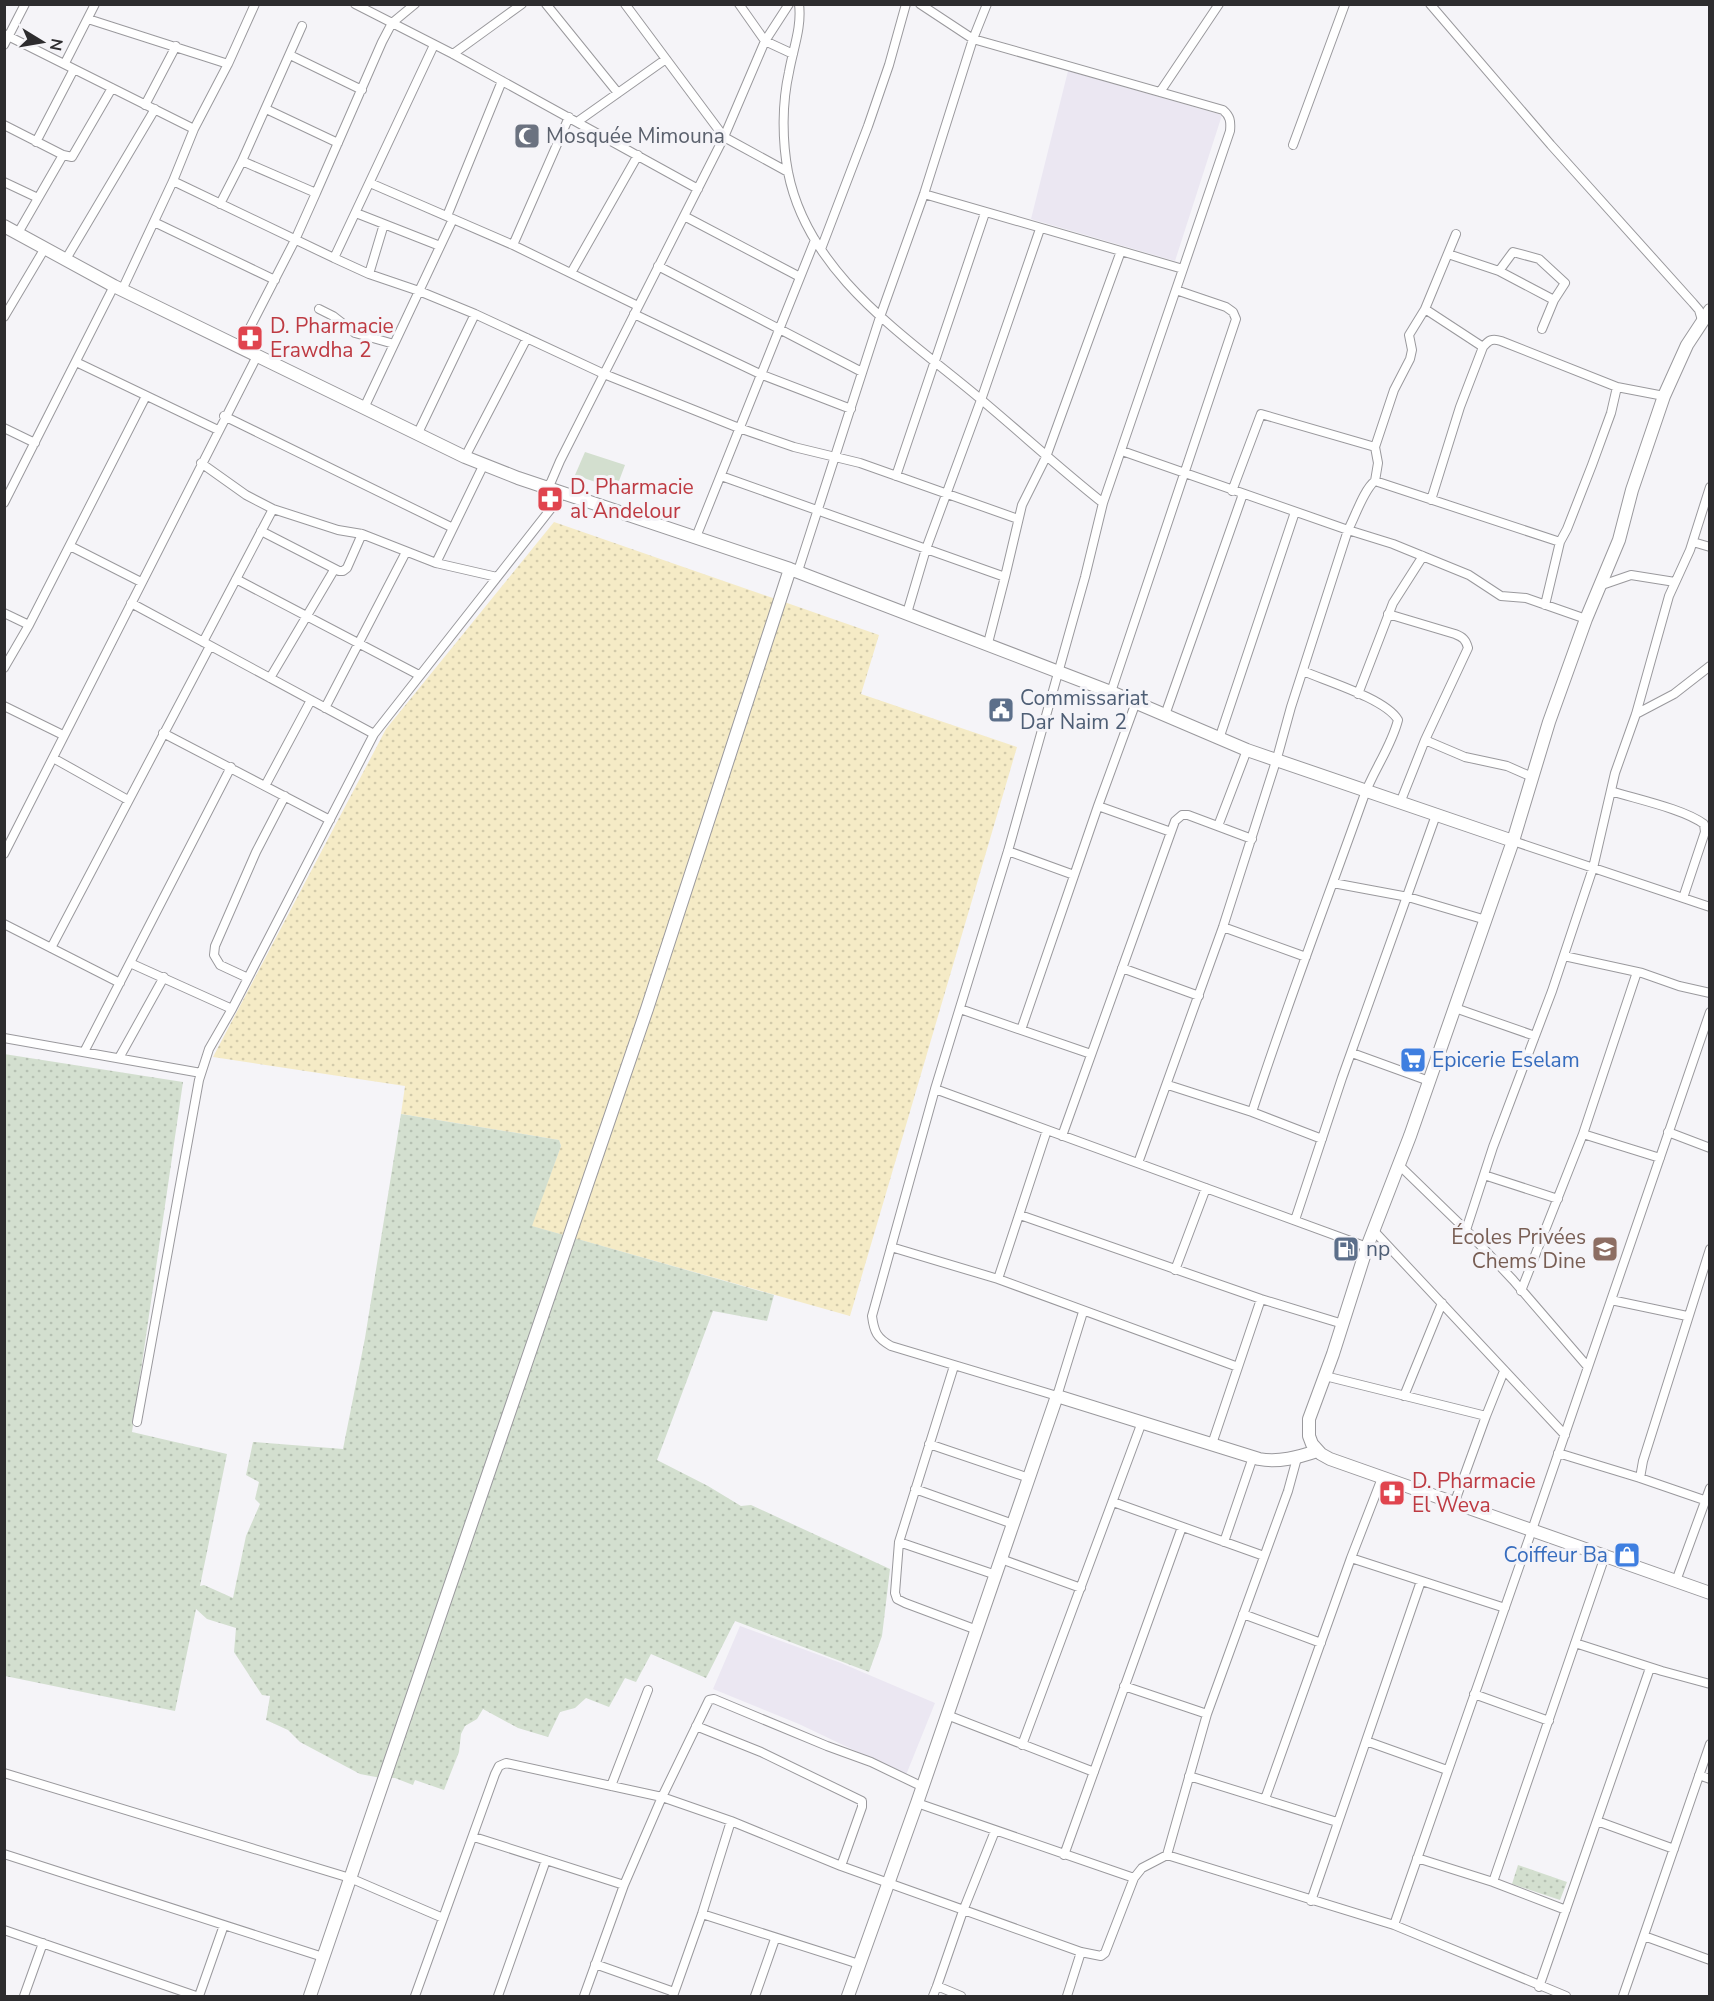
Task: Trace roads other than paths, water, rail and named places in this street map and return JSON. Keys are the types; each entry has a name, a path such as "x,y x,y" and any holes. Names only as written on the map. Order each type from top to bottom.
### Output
{"street":[{"path":"4,45 7,35 25,4"},
{"path":"65,63 95,4"},
{"path":"4,503 76,362 154,222 194,129 228,64 254,7 244,4"},
{"path":"355,4 453,54 698,189"},
{"path":"240,347 295,240 392,23 415,4"},
{"path":"453,54 522,4"},
{"path":"546,4 618,93"},
{"path":"625,4 724,137 788,172"},
{"path":"739,4 765,41 793,54"},
{"path":"547,487 724,137 765,41 789,4"},
{"path":"799,4 799,28 788,77 784,143 788,172 802,214 815,240 837,271 880,317 1103,503"},
{"path":"821,249 868,126 889,65 906,4"},
{"path":"920,4 973,39 1223,110 1231,121 1230,131 1103,503 1085,577 1008,851 935,1089 891,1247 872,1316 874,1331 881,1340 891,1346 1266,1461 1296,1458 1317,1450"},
{"path":"310,1996 647,1010 794,570 818,511 880,317 924,194 973,39 987,4"},
{"path":"1160,92 1219,4"},
{"path":"1293,145 1345,4"},
{"path":"1430,4 1551,145 1699,310 1706,315 1687,345 1664,396 1632,490 1619,540 1586,619 1486,920 1399,1165 1367,1247 1343,1324 1309,1419 1309,1436 1317,1450 1325,1457 1710,1593"},
{"path":"88,19 228,64"},
{"path":"220,204 266,109 302,26"},
{"path":"7,35 194,129"},
{"path":"333,258 434,45"},
{"path":"145,105 176,46"},
{"path":"290,55 362,90"},
{"path":"577,122 666,59"},
{"path":"36,142 74,69"},
{"path":"364,408 440,246 501,81"},
{"path":"4,125 63,155 72,157 112,88"},
{"path":"66,260 155,109"},
{"path":"266,109 338,143"},
{"path":"513,244 569,117"},
{"path":"18,233 63,155"},
{"path":"571,273 638,155"},
{"path":"242,160 316,193"},
{"path":"173,181 369,274 475,314 604,374 738,428 794,447 860,464 1018,519"},
{"path":"4,182 38,198"},
{"path":"370,183 513,244 760,374 851,409"},
{"path":"924,194 1183,269"},
{"path":"356,213 440,246"},
{"path":"896,476 985,213"},
{"path":"684,216 800,277"},
{"path":"154,222 275,280"},
{"path":"369,274 384,224"},
{"path":"4,226 118,288 465,457 794,570 1111,692 1247,750 1710,907"},
{"path":"907,613 926,549 981,400 1040,229"},
{"path":"1138,1163 1223,927 1348,530 1371,484 1375,481 1378,463 1375,447 1394,390 1410,359 1412,350 1409,335 1425,309 1456,234"},
{"path":"696,537 815,240"},
{"path":"4,317 45,248"},
{"path":"988,644 1018,519 1027,492 1046,457 1121,251"},
{"path":"1499,271 1513,252 1539,259 1565,283 1554,300 1542,329"},
{"path":"1448,254 1499,271 1554,300"},
{"path":"658,266 862,372"},
{"path":"1111,692 1236,319 1233,312 1226,307 1176,290"},
{"path":"320,309 355,333 394,344"},
{"path":"1425,309 1483,347"},
{"path":"417,435 475,314"},
{"path":"465,457 526,338"},
{"path":"1431,500 1460,407 1483,347 1489,340 1501,341 1617,387 1664,396"},
{"path":"4,854 257,356"},
{"path":"76,362 218,430"},
{"path":"1545,605 1560,542 1568,529 1592,465 1611,413 1617,387"},
{"path":"4,668 29,625 146,396"},
{"path":"1232,490 1261,414 1375,447"},
{"path":"225,416 453,528"},
{"path":"4,428 34,443"},
{"path":"1122,452 1423,556 1469,575 1501,596 1526,598 1586,619"},
{"path":"201,463 246,495 273,509 338,530 362,534 436,563 497,578"},
{"path":"436,563 484,464"},
{"path":"721,476 1005,577"},
{"path":"1375,481 1560,542"},
{"path":"1466,1230 1593,868 1615,773 1636,714 1669,596 1693,542 1710,487"},
{"path":"137,1422 201,1072 209,1049 232,1009 374,734 564,492"},
{"path":"1165,715 1243,494"},
{"path":"51,948 163,733 236,579 273,509"},
{"path":"1219,739 1295,512"},
{"path":"261,531 334,570 343,571 347,568 362,534"},
{"path":"1693,542 1710,547"},
{"path":"70,546 141,582"},
{"path":"325,708 406,552"},
{"path":"1358,693 1388,614 1423,556"},
{"path":"270,678 334,570"},
{"path":"1599,586 1631,575 1676,582"},
{"path":"236,579 419,675"},
{"path":"131,603 374,734"},
{"path":"4,614 29,625"},
{"path":"1388,614 1455,634 1467,642 1468,648 1425,740 1400,803"},
{"path":"1636,714 1674,694 1710,666"},
{"path":"1252,1112 1365,790 1395,731 1398,720 1394,713 1378,702 1303,671"},
{"path":"265,786 311,700"},
{"path":"1021,1030 1136,702"},
{"path":"4,706 63,735"},
{"path":"163,733 330,820"},
{"path":"1425,740 1465,757 1507,766 1532,777"},
{"path":"1218,826 1247,750"},
{"path":"53,758 128,800"},
{"path":"84,1052 231,767"},
{"path":"1611,791 1665,808 1704,824 1705,832 1683,898"},
{"path":"248,978 220,965 214,955 215,946 256,852 285,796"},
{"path":"1098,806 1171,832"},
{"path":"1062,1136 1175,821 1182,815 1188,815 1252,839"},
{"path":"1295,1221 1436,815"},
{"path":"1008,851 1074,875"},
{"path":"1333,883 1407,897 1486,920"},
{"path":"4,924 120,983"},
{"path":"1223,927 1306,957"},
{"path":"1564,956 1637,972 1710,993"},
{"path":"130,963 232,1009"},
{"path":"1122,968 1199,996"},
{"path":"1521,1291 1583,1134 1637,972"},
{"path":"119,1058 164,977"},
{"path":"960,1008 1091,1054"},
{"path":"1455,1008 1535,1036"},
{"path":"1394,1925 1710,1012"},
{"path":"4,1038 201,1072"},
{"path":"1352,1053 1429,1081"},
{"path":"1168,1085 1252,1112 1322,1138"},
{"path":"935,1089 1367,1247"},
{"path":"998,1279 1047,1130"},
{"path":"1668,1132 1710,1148"},
{"path":"1583,1134 1660,1158"},
{"path":"1399,1165 1466,1230 1588,1367"},
{"path":"1484,1176 1558,1199"},
{"path":"1175,1270 1206,1188"},
{"path":"1020,1215 1175,1270 1343,1324"},
{"path":"1374,1231 1565,1435"},
{"path":"891,1247 998,1279 1083,1312 1238,1366"},
{"path":"1640,1478 1643,1461 1687,1316 1710,1249"},
{"path":"1212,1444 1261,1299"},
{"path":"1611,1300 1687,1316"},
{"path":"1404,1396 1442,1303"},
{"path":"848,1996 918,1803 1057,1396 1083,1312"},
{"path":"954,1366 899,1542 895,1593 897,1599 977,1629"},
{"path":"1454,1504 1504,1371"},
{"path":"1325,1376 1486,1416"},
{"path":"1022,1745 1142,1422"},
{"path":"929,1444 1029,1478"},
{"path":"1558,1453 1704,1500"},
{"path":"1224,1542 1253,1457"},
{"path":"1167,1855 1207,1714 1288,1491 1296,1458"},
{"path":"1265,1799 1382,1478"},
{"path":"1676,1581 1710,1488"},
{"path":"915,1489 1013,1524"},
{"path":"1113,1502 1264,1556"},
{"path":"1064,1855 1182,1527"},
{"path":"899,1542 996,1575"},
{"path":"1493,1882 1605,1556"},
{"path":"1351,1558 1504,1608"},
{"path":"1001,1559 1081,1588"},
{"path":"1311,1901 1421,1581"},
{"path":"1244,1614 1321,1643"},
{"path":"1575,1643 1650,1668 1710,1684"},
{"path":"1539,1987 1650,1668"},
{"path":"1124,1686 1207,1714"},
{"path":"611,1786 648,1690"},
{"path":"1474,1694 1548,1721"},
{"path":"584,1996 624,1885 662,1797 709,1700 714,1699 826,1746 871,1762 923,1787"},
{"path":"947,1715 1094,1772"},
{"path":"696,1726 761,1752 858,1797 862,1801 862,1807 841,1866"},
{"path":"1365,1741 1447,1770"},
{"path":"1623,1996 1710,1744"},
{"path":"415,1996 495,1774 500,1766 506,1763 662,1797 731,1821 841,1866 1081,1952 1101,1956 1108,1950 1134,1878 1142,1868 1167,1855 1394,1925 1539,1987 1566,1996"},
{"path":"4,1773 350,1878 443,1917"},
{"path":"1699,1775 1710,1779"},
{"path":"1189,1776 1337,1822"},
{"path":"918,1803 1134,1878"},
{"path":"595,1964 674,1994 731,1821"},
{"path":"1597,1821 1674,1849"},
{"path":"933,1996 963,1911 995,1831"},
{"path":"474,1837 624,1885"},
{"path":"4,1854 323,1957"},
{"path":"1416,1858 1493,1882 1566,1910"},
{"path":"498,1996 546,1860"},
{"path":"702,1914 859,1964"},
{"path":"4,1930 198,1996 224,1925"},
{"path":"1644,1936 1710,1960"},
{"path":"755,1996 775,1939"},
{"path":"24,1996 44,1943"},
{"path":"1067,1996 1081,1952"},
{"path":"937,1986 962,1996"}],"place":[{"name":"Mosquée Mimouna","path":"527,136"},
{"name":"D. Pharmacie Erawdha 2","path":"250,338"},
{"name":"D. Pharmacie al Andelour","path":"550,499"},
{"name":"Commissariat Dar Naim 2","path":"1001,710"},
{"name":"Epicerie Eselam","path":"1413,1060"},
{"name":"np","path":"1346,1249"},
{"name":"Écoles Privées Chems Dine","path":"1605,1249"},
{"name":"D. Pharmacie El Weva","path":"1392,1493"},
{"name":"Coiffeur Ba","path":"1627,1555"}]}
